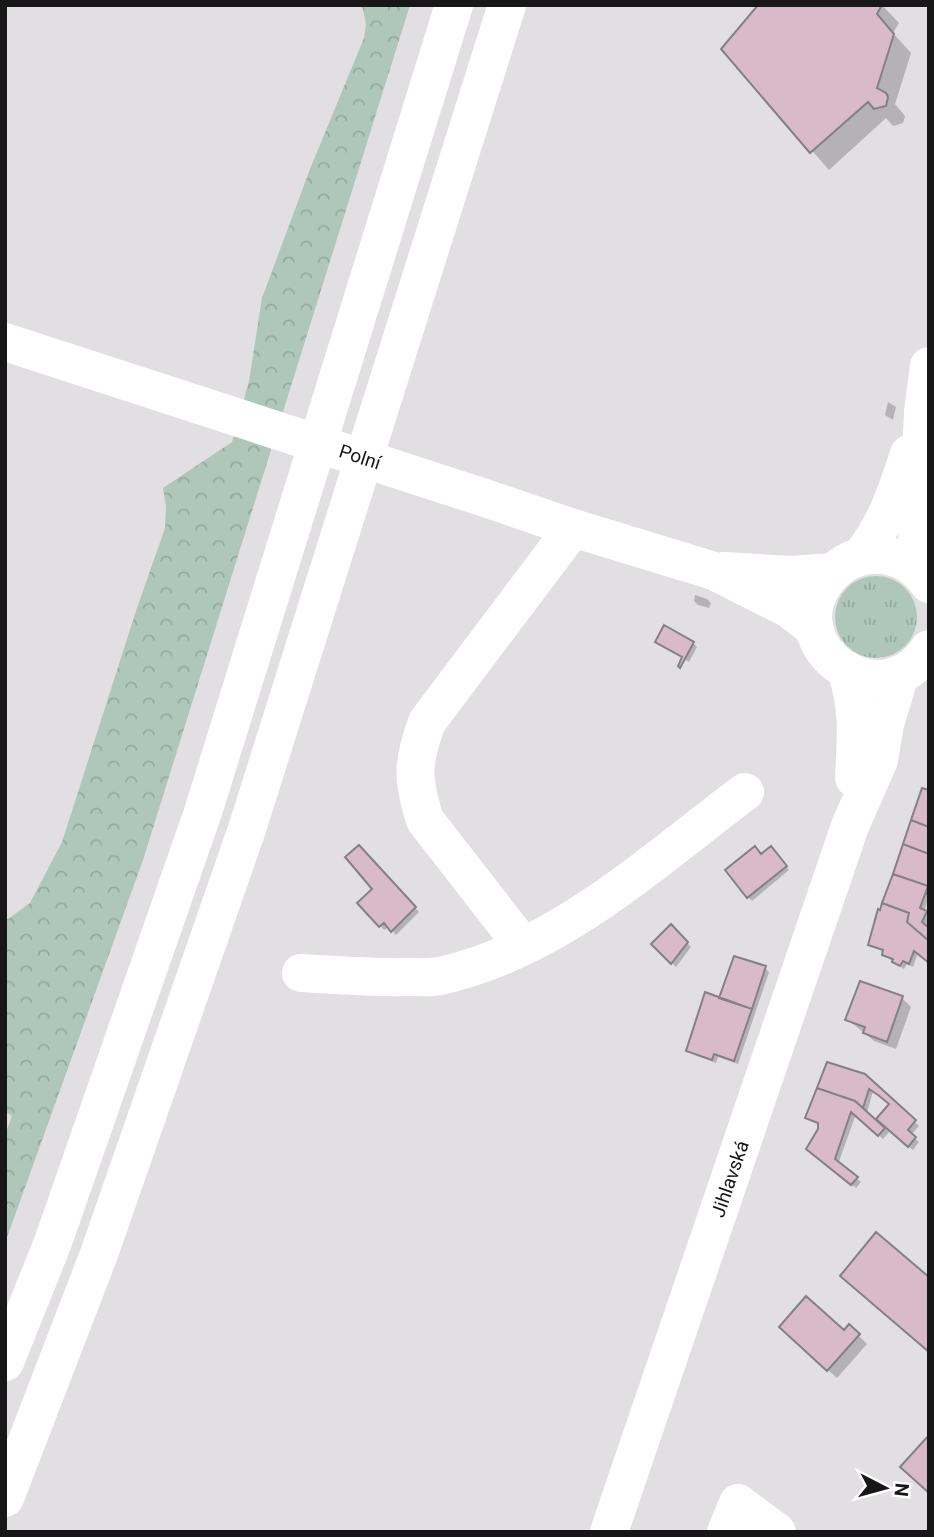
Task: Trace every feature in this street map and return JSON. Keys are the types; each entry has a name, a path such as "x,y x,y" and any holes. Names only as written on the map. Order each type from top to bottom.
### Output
{"main road":[{"path":"5,1362 53,1241 203,811 454,5"},
{"path":"5,1498 99,1254 247,829 508,5"},
{"name":"Polní","path":"5,342 573,528 715,571 789,609 815,629"},
{"path":"926,579 918,543 923,412 929,366"},
{"path":"847,672 832,661 821,647 815,629 814,609 820,589 876,537 889,512 923,412"},
{"path":"523,946 425,820 417,795 414,770 427,722 573,528"},
{"path":"847,564 878,554 895,557 910,564 926,579"},
{"name":"Polní","path":"715,571 792,575 847,564"},
{"name":"Jihlavská","path":"847,672 864,678 883,679 920,660"},
{"name":"Jihlavská","path":"610,1532 850,826 879,760 885,724 920,660"},
{"name":"Jihlavská","path":"847,672 858,722 850,826"},
{"path":"302,973 379,978 438,977 523,946 564,925 602,900 744,792"},
{"path":"726,1532 738,1503 777,1532"}],"green space":[{"path":"362,5 410,5 143,860 5,1243 5,1135 12,1116 5,1111 5,921 30,903 62,842 165,528 163,488 232,442 249,381 262,298 310,169 364,38 366,24"},
{"path":"876,576 892,579 905,588 914,601 917,617 914,633 905,646 892,655 876,658 860,655 847,646 838,633 835,617 838,601 847,588 860,579"}],"building":[{"path":"758,5 882,5 877,14 894,34 877,88 888,97 886,106 874,109 868,102 810,153 721,49"},
{"path":"664,625 694,642 680,668 678,666 682,657 655,642"},
{"path":"922,788 929,790 929,827 911,820"},
{"path":"911,820 929,827 929,854 903,844"},
{"path":"903,844 929,854 929,896 926,893 928,886 893,874"},
{"path":"359,845 416,907 391,932 384,923 379,927 357,903 372,889 345,857"},
{"path":"755,846 761,854 771,846 787,866 747,898 725,870"},
{"path":"893,874 928,886 920,908 927,911 922,922 929,928 929,941 907,922 909,913 882,903"},
{"path":"882,903 909,913 907,922 929,941 929,963 914,951 909,964 903,961 900,966 892,962 893,959 882,955 883,950 868,945"},
{"path":"671,924 688,942 671,964 651,944"},
{"path":"734,956 766,966 752,1009 719,998"},
{"path":"860,981 903,996 887,1042 863,1033 865,1027 845,1020"},
{"path":"705,992 752,1009 734,1061 714,1054 712,1060 686,1051"},
{"path":"827,1062 865,1074 916,1120 908,1130 916,1137 908,1147 876,1119 889,1104 869,1089 863,1108 855,1101 817,1088"},
{"path":"817,1088 855,1101 885,1128 878,1136 851,1112 835,1159 858,1177 851,1185 806,1149 818,1129 818,1123 805,1118"},
{"path":"876,1232 929,1277 929,1352 840,1276"},
{"path":"806,1296 844,1330 849,1324 860,1334 827,1371 779,1327"},
{"path":"929,1435 929,1493 900,1467"}]}
